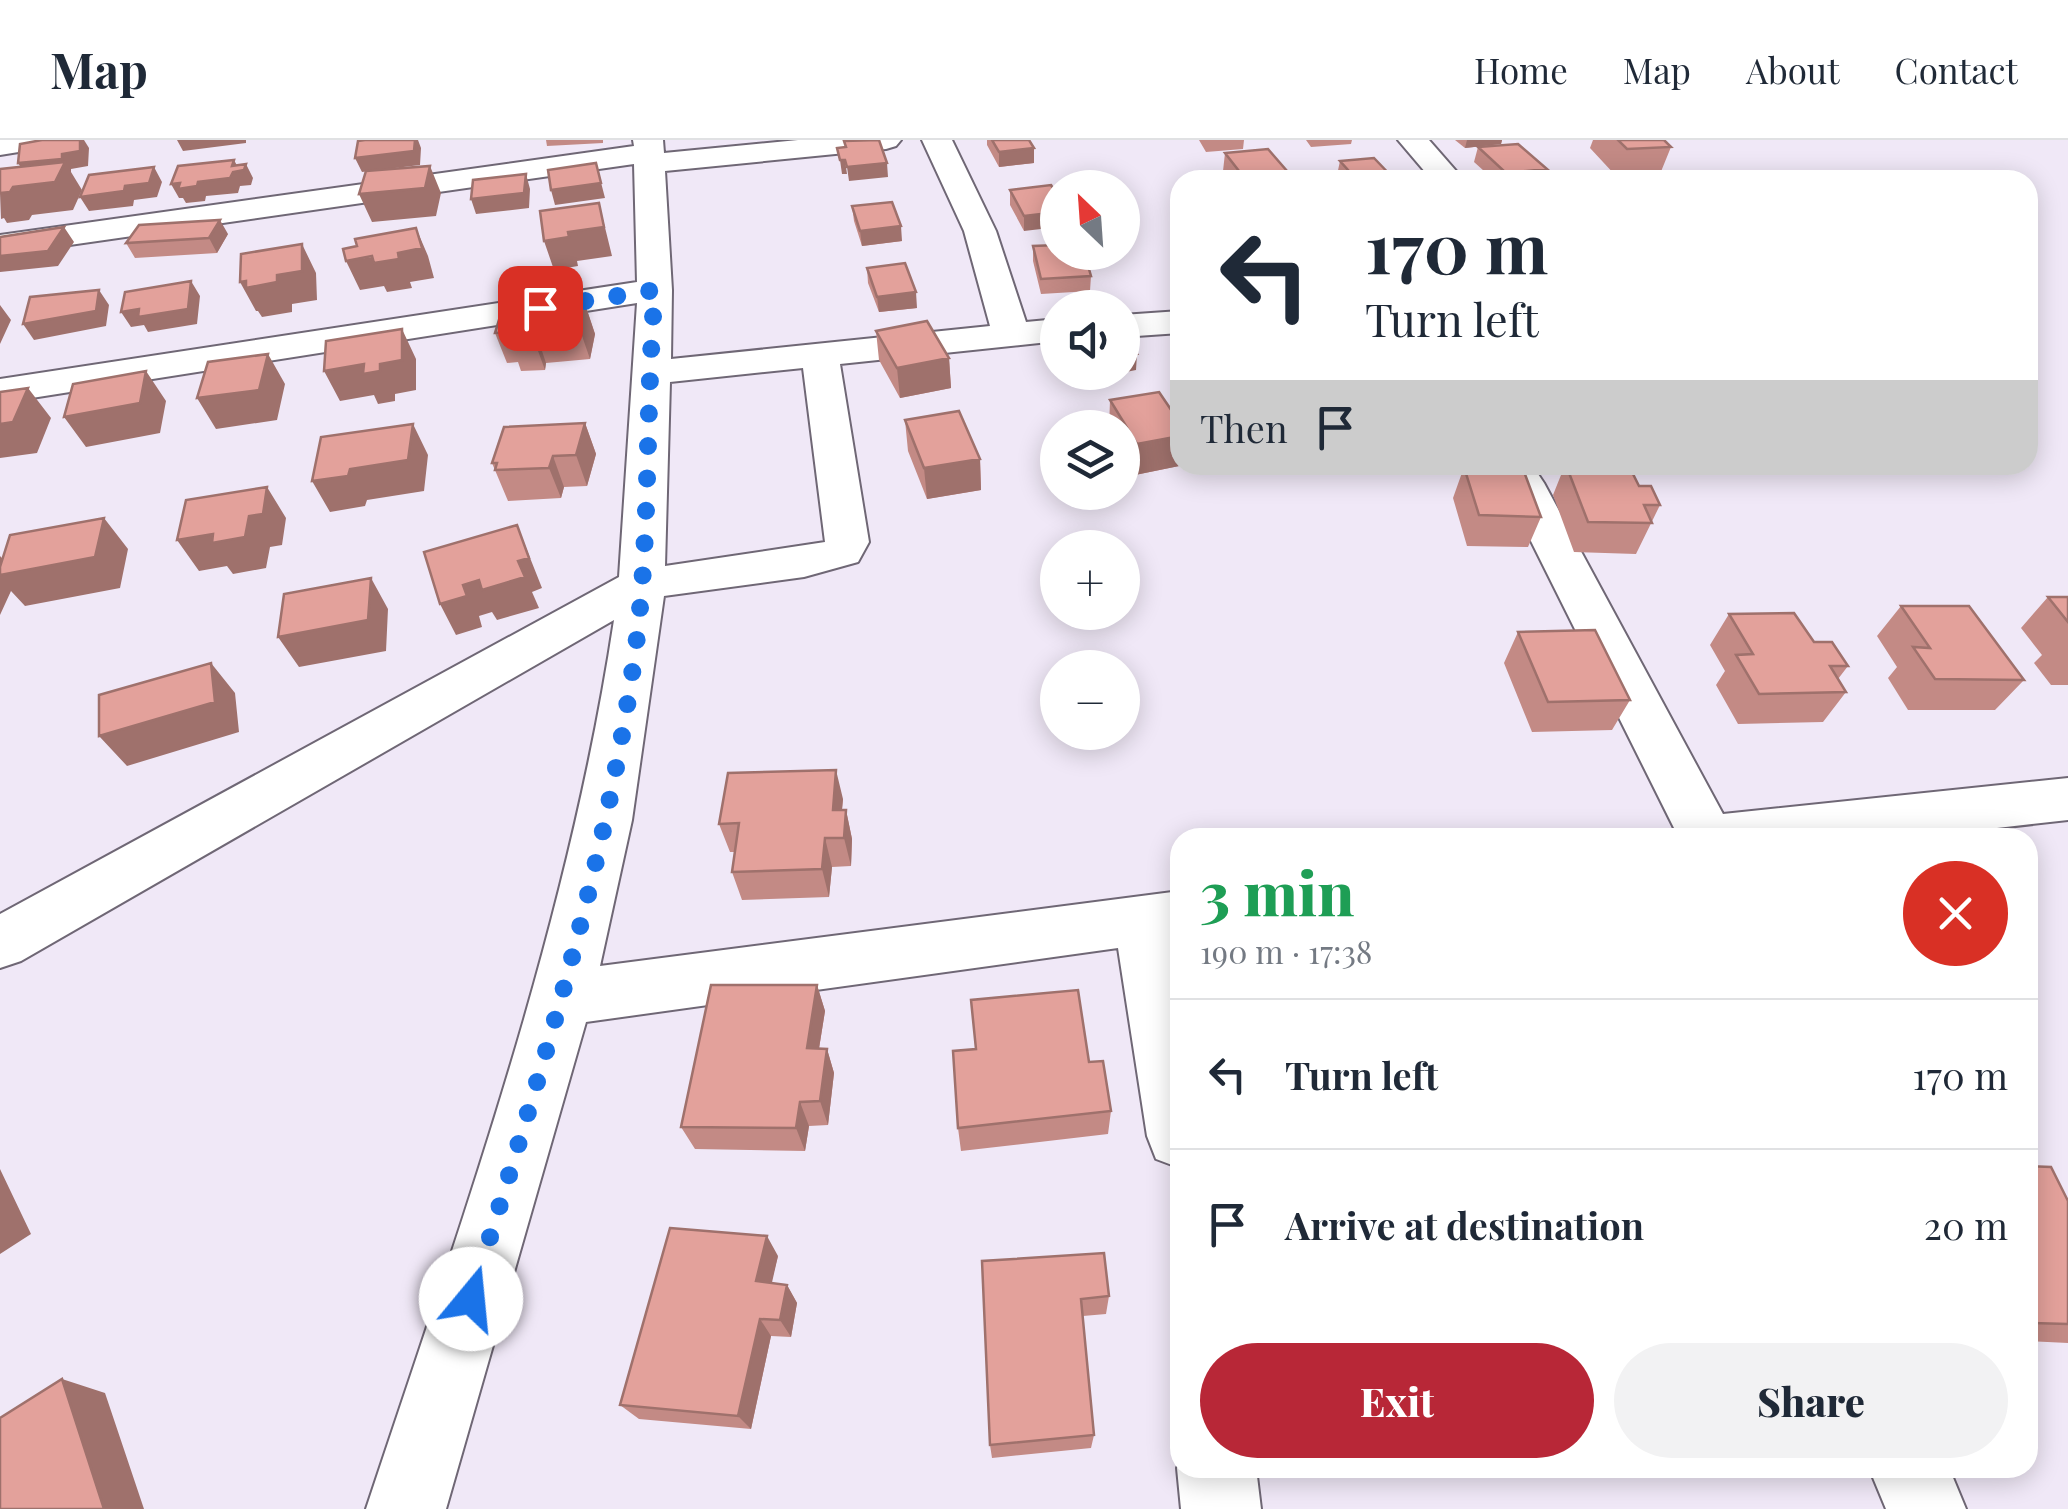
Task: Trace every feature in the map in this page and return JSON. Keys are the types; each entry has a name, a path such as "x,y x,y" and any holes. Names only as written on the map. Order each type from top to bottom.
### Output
{"street":[{"path":"0,146 46,140"},
{"path":"0,245 304,205 414,185 649,152 886,140"},
{"path":"938,140 980,231 1012,334"},
{"path":"1413,140 1440,170"},
{"path":"406,1509 562,998 612,780 635,652 642,584 655,290 649,152"},
{"path":"0,392 655,290"},
{"path":"1140,325 1170,323"},
{"path":"649,372 1040,332"},
{"path":"0,943 642,584 804,562 842,552 847,542 820,353"},
{"path":"1523,484 1701,828"},
{"path":"1794,828 2068,800"},
{"path":"562,998 1162,919 1170,1015"},
{"path":"1218,1478 1221,1509"},
{"path":"1913,1478 1926,1509"}],"building":[{"path":"80,140 80,151 62,154 62,159 18,163 20,144"},
{"path":"415,140 414,151 355,158 358,141"},
{"path":"879,140 887,163 847,167 845,160 840,160 837,148 846,147 844,141"},
{"path":"992,140 1029,140 1034,148 999,152"},
{"path":"1618,140 1664,140 1671,147 1627,149"},
{"path":"1518,144 1547,169 1503,170 1478,147"},
{"path":"1268,149 1286,170 1238,170 1225,153"},
{"path":"1374,158 1385,170 1348,170 1340,161"},
{"path":"234,160 232,166 246,164 244,170 233,172 230,178 178,189 180,183 171,184 178,166"},
{"path":"65,162 55,182 13,187 10,192 0,193 0,169"},
{"path":"596,163 601,183 551,190 548,170"},
{"path":"430,166 425,188 359,194 366,171"},
{"path":"154,167 149,183 80,197 89,175"},
{"path":"526,174 524,193 471,199 473,180"},
{"path":"1040,186 1040,214 1024,216 1010,190"},
{"path":"892,202 901,226 860,231 852,206"},
{"path":"599,203 604,227 568,232 569,237 544,241 540,211"},
{"path":"220,220 209,238 126,243 139,225"},
{"path":"64,227 48,251 0,256 0,237"},
{"path":"416,228 422,248 398,253 399,259 374,263 372,256 346,261 343,249 357,246 355,239"},
{"path":"302,244 302,271 277,275 277,282 246,288 246,281 240,282 241,254"},
{"path":"1033,246 1040,246 1040,270 1089,270 1091,276 1041,279"},
{"path":"905,263 916,292 877,297 867,268"},
{"path":"191,281 188,309 138,317 139,309 121,312 125,292"},
{"path":"99,290 96,311 23,324 30,297"},
{"path":"585,304 580,330 536,333 534,340 510,341 513,332 495,333 502,310"},
{"path":"927,321 949,358 897,368 876,331"},
{"path":"402,329 402,360 380,364 380,371 363,374 364,364 324,371 326,341"},
{"path":"268,354 259,390 197,398 208,362"},
{"path":"146,371 140,403 64,417 73,384"},
{"path":"28,388 13,422 0,424 0,392"},
{"path":"1159,392 1170,408 1170,438 1140,443 1140,410 1116,410 1110,400"},
{"path":"959,411 980,459 924,468 905,420"},
{"path":"585,423 576,455 553,456 549,468 495,470 497,463 492,463 504,427"},
{"path":"413,424 408,460 350,469 348,476 312,481 321,437"},
{"path":"1466,475 1525,475 1541,517 1479,515"},
{"path":"1570,475 1634,475 1639,486 1651,486 1660,505 1644,505 1652,523 1588,522"},
{"path":"267,487 263,514 249,516 245,537 212,543 213,534 177,540 186,500"},
{"path":"104,518 95,557 0,575 10,535"},
{"path":"517,525 529,558 518,561 525,577 482,590 479,580 463,585 467,596 440,604 424,552"},
{"path":"371,578 368,620 278,637 284,594"},
{"path":"2048,597 2068,597 2068,622"},
{"path":"1901,606 1969,606 2024,680 1935,679 1913,647 1930,648"},
{"path":"1794,613 1814,642 1832,642 1848,666 1830,666 1846,692 1759,694 1736,655 1753,654 1729,614"},
{"path":"1595,630 1630,700 1548,702 1518,632"},
{"path":"211,663 215,702 99,736 99,695"},
{"path":"836,770 833,810 846,810 844,838 825,838 822,869 732,872 739,823 719,824 728,773"},
{"path":"711,985 817,985 807,1048 827,1049 820,1101 800,1102 796,1128 681,1127"},
{"path":"1078,990 1089,1062 1103,1061 1111,1111 958,1128 953,1051 976,1049 971,1000"},
{"path":"2038,1166 2051,1167 2068,1201 2068,1324 2038,1323"},
{"path":"670,1228 767,1236 756,1281 787,1285 780,1320 760,1319 738,1416 620,1405"},
{"path":"1104,1253 1109,1296 1081,1299 1094,1435 990,1445 982,1261"},
{"path":"62,1379 104,1509 0,1509 0,1418"}],"route":[{"path":"471,1299 562,998 624,721 642,584 655,290 540,308"}]}
